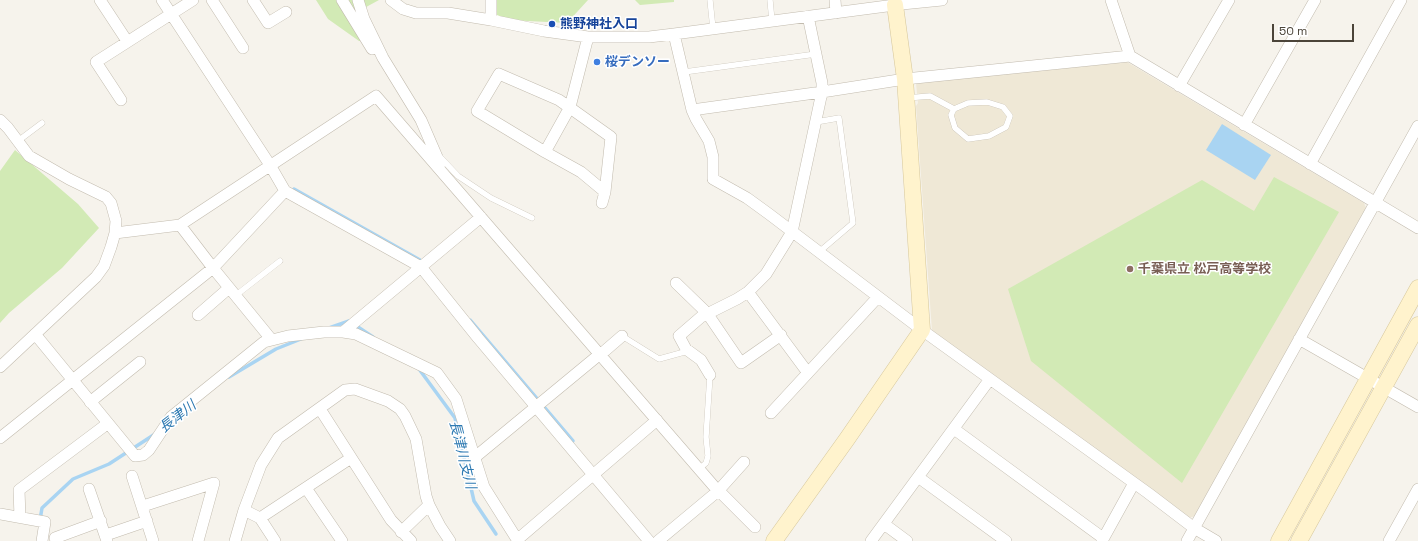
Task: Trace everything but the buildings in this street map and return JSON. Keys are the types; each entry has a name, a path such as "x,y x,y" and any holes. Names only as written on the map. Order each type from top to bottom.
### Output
{"street":[{"path":"100,0 127,41"},
{"path":"162,0 270,165 285,191 421,267 535,407 649,541"},
{"path":"121,100 96,62 193,0"},
{"path":"212,0 243,48"},
{"path":"253,0 268,23 286,12"},
{"path":"342,0 375,54 390,71"},
{"path":"358,0 364,19 390,71 421,120 445,175"},
{"path":"391,0 403,9 416,13 448,13 544,31 588,37 649,37 942,0"},
{"path":"491,0 491,20"},
{"path":"835,0 836,13"},
{"path":"1111,0 1130,56"},
{"path":"1179,86 1229,0"},
{"path":"1244,125 1315,0"},
{"path":"1310,164 1401,0"},
{"path":"774,541 922,330 905,78 895,5"},
{"path":"710,375 701,360 688,351 679,336 707,313 748,292 766,274 792,232 822,92 822,83 808,16"},
{"path":"674,34 692,110 709,141 713,157 713,179 747,198 922,330 1194,528 1216,541"},
{"path":"544,152 570,107 588,37"},
{"path":"692,110 822,92 905,78 1130,56 1418,228"},
{"path":"499,74 559,100 570,107 611,137 603,197 581,172 544,152 478,111 499,74"},
{"path":"115,233 180,225 376,96 698,469 755,528"},
{"path":"0,120 29,156 106,197 111,203 115,217 115,233 104,266 96,277 0,366"},
{"path":"1187,541 1418,126"},
{"path":"0,438 213,268 285,191"},
{"path":"343,332 481,217"},
{"path":"180,225 271,339"},
{"path":"676,284 707,313 741,363 781,335"},
{"path":"1279,541 1418,288"},
{"path":"198,315 232,292"},
{"path":"748,292 808,373"},
{"path":"771,413 878,297"},
{"path":"1299,541 1418,325"},
{"path":"35,334 135,456 143,455 149,450 171,417 264,342 271,339 288,336 324,332 356,334 437,373 456,399 484,487 517,540 657,420"},
{"path":"474,458 622,336"},
{"path":"1299,339 1383,388 1418,406"},
{"path":"90,402 140,362"},
{"path":"871,541 990,379"},
{"path":"235,541 244,510 261,466 278,438 345,390 355,390 388,401 400,409 411,426 416,439 426,496 429,505 450,541"},
{"path":"320,408 392,520 401,532 411,541"},
{"path":"20,517 19,490 108,424"},
{"path":"954,429 1102,540 1134,483"},
{"path":"260,518 351,458"},
{"path":"658,541 718,491 744,462"},
{"path":"132,476 143,506 153,541"},
{"path":"918,477 1006,541"},
{"path":"143,506 214,483 198,541"},
{"path":"306,488 342,541"},
{"path":"89,489 106,538 147,521"},
{"path":"1389,541 1418,489"},
{"path":"401,532 429,505"},
{"path":"244,510 260,518 275,541"},
{"path":"0,514 45,522 42,541"},
{"path":"55,538 101,521"},
{"path":"884,524 907,541"}],"lane":[{"path":"710,0 713,29"},
{"path":"770,0 772,21"},
{"path":"684,72 816,54"},
{"path":"906,98 930,96 954,109"},
{"path":"987,102 1003,107 1010,116 1006,127 989,136 968,138 955,128 951,115 954,109 968,103 987,102"},
{"path":"816,122 839,118 853,223 819,252"},
{"path":"18,141 42,122"},
{"path":"435,152 458,176 491,198 532,218"},
{"path":"232,292 280,261"},
{"path":"622,336 659,359 688,351"},
{"path":"698,469 706,463 708,456 706,437 710,375"}],"shaded area":[{"name":"千葉県立 松戸高等学校","path":"1127,62 1364,203 1366,208 1195,516 1189,518 932,331 916,106 918,103 916,83"}],"green space":[{"path":"316,0 379,0 357,12 366,41 359,41 328,19"},
{"path":"495,0 588,0 567,23 508,20 495,14"},
{"path":"635,0 674,0 674,2 640,5"},
{"path":"15,150 78,204 99,228 62,268 9,313 0,323 0,171"},
{"path":"1274,177 1339,212 1182,483 1031,361 1008,289 1202,180 1254,211"}],"water":[{"path":"1222,124 1271,155 1255,180 1206,150"}],"waterway":[{"path":"294,189 420,260 422,263"},
{"path":"470,320 573,441"},
{"name":"長津川","path":"329,328 349,321 373,337"},
{"name":"長津川","path":"229,377 276,349 301,339"},
{"name":"長津川支川","path":"419,369 455,418 474,501 496,534"},
{"name":"長津川","path":"171,423 184,414"},
{"name":"長津川","path":"40,520 42,508 73,479 109,464 155,434"}],"place":[{"name":"熊野神社入口","path":"552,24"},
{"name":"桜デンソー","path":"597,62"},
{"name":"千葉県立 松戸高等学校","path":"1130,269"}]}
